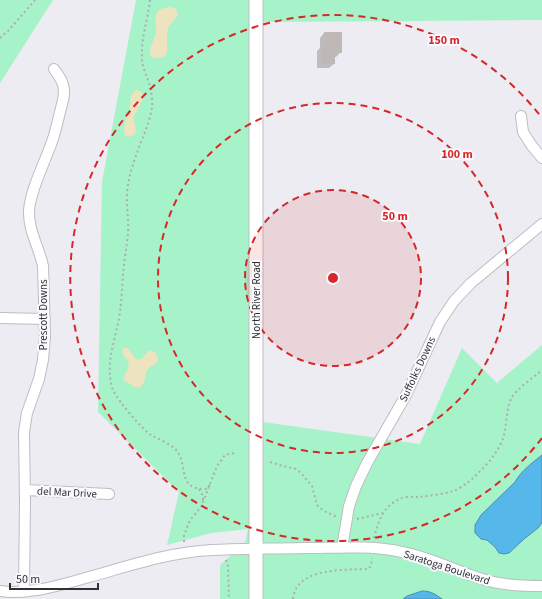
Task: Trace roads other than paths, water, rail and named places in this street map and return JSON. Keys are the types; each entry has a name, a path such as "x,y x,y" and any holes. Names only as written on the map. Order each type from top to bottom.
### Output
{"street":[{"name":"North River Road","path":"256,0 256,599"},
{"name":"Prescott Downs","path":"24,592 24,432 27,413 39,379 43,360 45,336 43,266 31,230 29,211 33,190 54,137 64,97 64,86 62,80 54,69"},
{"path":"521,116 523,132 542,158"},
{"name":"Suffolks Downs","path":"342,548 349,506 356,486 367,463 406,395 434,333 447,311 454,301 472,283 542,224"},
{"path":"0,318 45,319"},
{"name":"del Mar Drive","path":"25,490 109,494"},
{"name":"Saratoga Boulevard","path":"0,591 24,592 58,586 139,563 184,553 222,550 342,548 372,548 403,552 428,558 477,578 511,585 542,586"}],"water":[{"path":"542,455 542,523 509,553 499,553 487,540 481,539 475,533 475,525 481,515 531,464"},
{"path":"422,591 433,593 442,599 403,599 407,596"}]}
